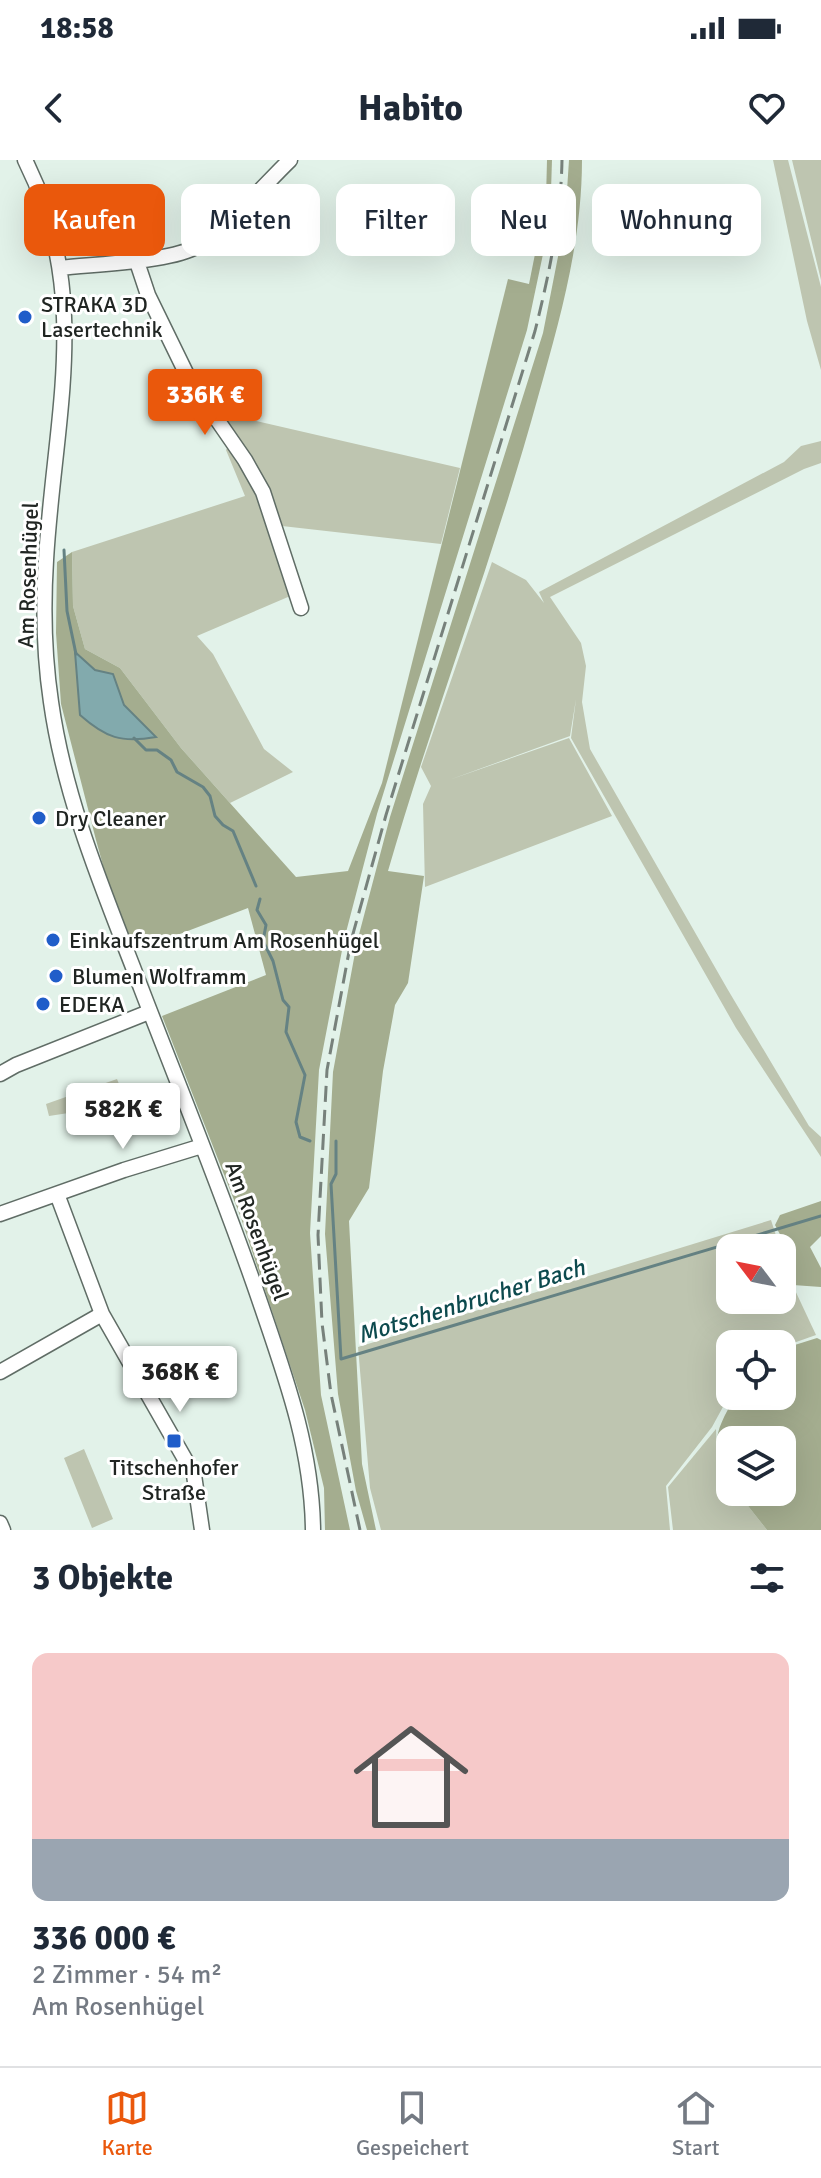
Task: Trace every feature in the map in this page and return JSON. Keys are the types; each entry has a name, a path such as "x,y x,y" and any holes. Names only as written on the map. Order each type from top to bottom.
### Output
{"street":[{"name":"Am Rosenhügel","path":"25,160 50,218 60,268 66,327 66,360 44,600 51,702 61,759 89,855 236,1232 300,1428 310,1470 313,1530"},
{"path":"60,268 183,252 204,242 290,160"},
{"path":"136,259 148,295 189,379 245,460 263,492 301,608"},
{"path":"0,1074 149,1012"},
{"path":"0,1214 202,1146"},
{"path":"57,1194 102,1314 194,1475 202,1530"},
{"path":"0,1372 102,1314"},
{"path":"0,1523 3,1530"}],"green space":[{"path":"547,160 552,160 551,184 546,184"},
{"path":"569,160 582,160 576,236 576,184 567,184"},
{"path":"773,160 788,160 821,287 821,370 807,321"},
{"path":"792,160 821,160 821,280"},
{"path":"535,256 543,256 527,330 377,814 344,940 319,1070 310,1233 321,1395 350,1530 325,1530 324,1488 305,1410 241,1218 162,1016 266,975 248,908 130,953 122,934 61,704 56,633 57,562 72,552 73,606 85,649 120,668 181,748 296,877 348,871 382,783 508,279 529,284"},
{"path":"558,256 573,256 554,339 521,457 388,871 424,876 408,983 395,1005 383,1071 369,1188 349,1221 362,1464 376,1530 367,1530 356,1491 338,1394 325,1234 333,1072 357,942 390,817 543,333"},
{"path":"221,413 460,468 441,544 282,526 295,594 197,636 213,654 264,749 293,772 230,803 181,748 120,668 85,649 73,606 72,552 245,496 226,450 229,445"},
{"path":"821,441 821,463 550,597 581,643 586,666 582,702 590,749 728,990 809,1126 821,1137 821,1157 736,1028 571,738 576,699 570,736 449,780 569,738 612,816 425,887 423,804 431,786 421,767 492,562 526,580 544,603 539,592 784,462 801,446"},
{"path":"117,1079 127,1104 49,1116 46,1104"},
{"path":"821,1201 821,1236 810,1247 821,1268 821,1287 796,1285 796,1234 780,1234 775,1225 780,1215"},
{"path":"771,1220 776,1234 725,1234"},
{"path":"716,1237 716,1314 796,1314 796,1292 816,1335 796,1342 796,1330 716,1330 716,1410 721,1410 712,1427 666,1486 670,1530 381,1530 370,1488 358,1347"},
{"path":"817,1338 821,1340 821,1530 767,1530 748,1506 796,1506 796,1426 720,1426 728,1410 796,1410 796,1345"},
{"path":"716,1429 716,1506 748,1506 767,1530 673,1530 668,1487"},
{"path":"84,1449 113,1519 92,1528 64,1458"}],"water":[{"path":"75,652 95,670 113,674 124,705 156,737 115,737 80,715"}],"waterway":[{"name":"Motschenbrucher Bach","path":"64,550 67,611 76,654"},
{"name":"Motschenbrucher Bach","path":"134,738 146,750 157,750 171,760 177,772 203,787 210,796 215,816 233,831 256,886"},
{"name":"Motschenbrucher Bach","path":"260,899 257,910 266,925 263,941 273,961 283,1000 289,1007 286,1032 305,1075 296,1122 300,1137 310,1141"},
{"name":"Motschenbrucher Bach","path":"336,1141 336,1174 331,1184 341,1359 821,1216"}],"railway":[{"path":"360,1530 331,1394 322,1323 318,1235 327,1070 351,941 386,815 535,331 553,246 562,160"}],"place":[{"name":"STRAKA 3D Lasertechnik","path":"25,317"},
{"name":"Dry Cleaner","path":"39,818"},
{"name":"Einkaufszentrum Am Rosenhügel","path":"53,940"},
{"name":"Blumen Wolframm","path":"56,976"},
{"name":"EDEKA","path":"43,1004"},
{"name":"Titschenhofer Straße","path":"174,1441"}]}
